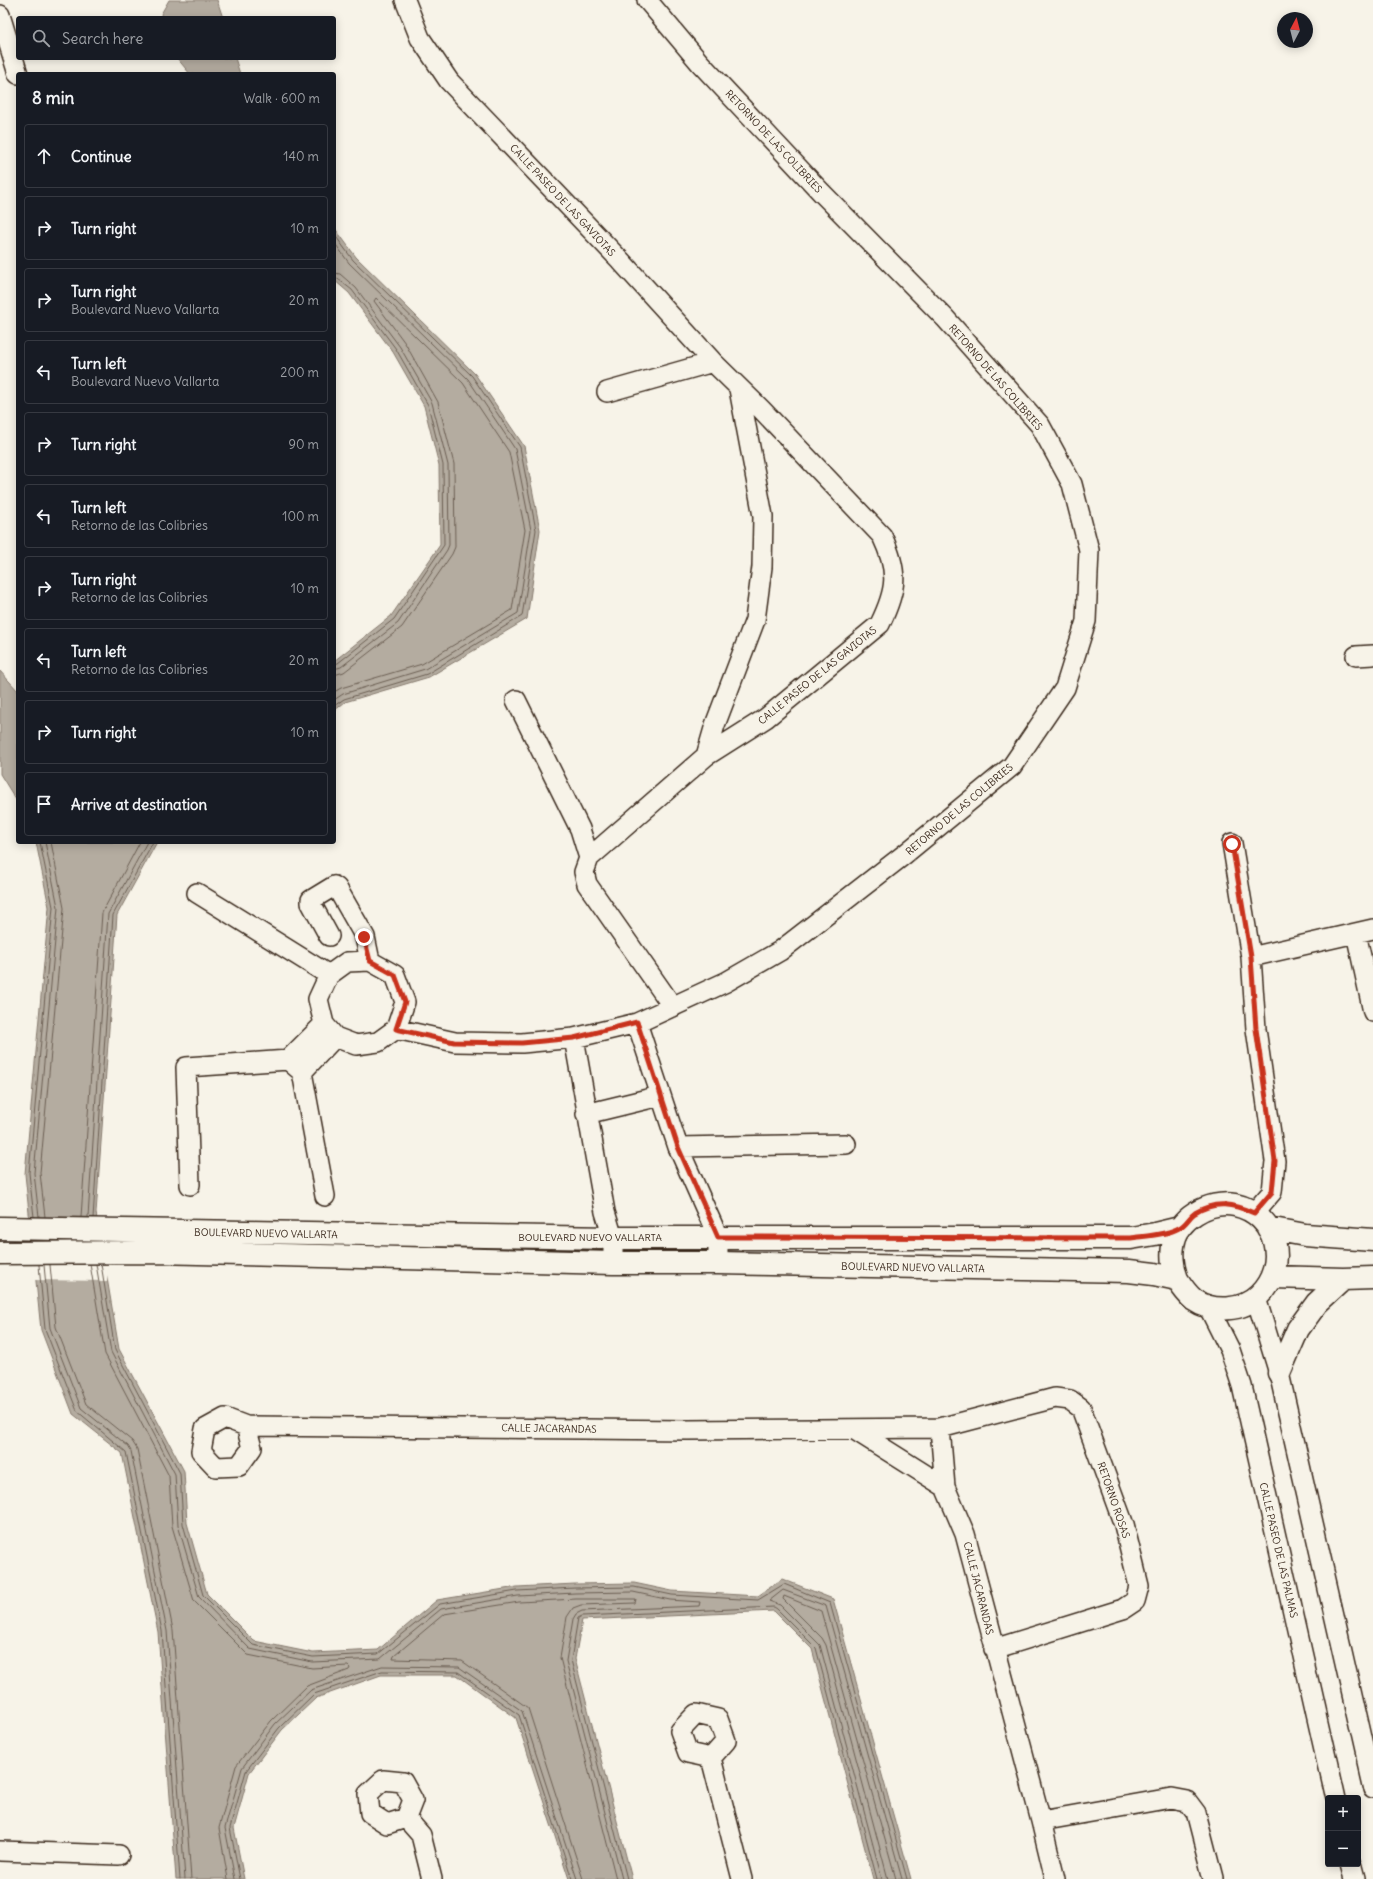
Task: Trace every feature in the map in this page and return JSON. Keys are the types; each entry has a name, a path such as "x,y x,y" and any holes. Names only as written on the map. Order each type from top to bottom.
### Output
{"main road":[{"path":"1261,1220 1275,1243 1277,1260 1273,1276 1266,1288 1256,1298 1233,1308 1220,1309 1208,1306 1195,1300 1184,1291 1177,1279 1172,1262 1173,1244 1180,1228 1194,1213 1213,1205 1234,1205 1261,1220 1305,1235 1373,1240"},
{"name":"BOULEVARD NUEVO VALLARTA","path":"0,1228 154,1242 613,1263 1129,1271 1177,1279"},
{"name":"BOULEVARD NUEVO VALLARTA","path":"0,1253 154,1242 718,1237 1131,1238 1180,1228"},
{"path":"1273,1276 1343,1279 1373,1278"},
{"path":"1278,1373 1298,1329 1317,1303 1343,1279"}],"street":[{"name":"CALLE PASEO DE LAS GAVIOTAS","path":"404,0 420,38 450,81 620,260 713,362 761,409 882,536 892,557 894,580 890,602 880,624 766,718 706,756 589,858"},
{"name":"RETORNO DE LAS COLIBRIES","path":"396,1029 454,1042 522,1043 574,1038 637,1022 673,1007 726,982 780,951 905,854 1012,766 1065,688 1086,621 1089,550 1072,484 1040,425 945,318 822,193 700,62 647,0"},
{"path":"0,15 17,72"},
{"path":"607,392 713,362"},
{"path":"706,756 715,725 755,620 762,567 762,516 739,389"},
{"path":"516,700 580,829 589,858 584,872 587,884 673,1007"},
{"path":"1232,844 1251,957 1256,1029 1275,1161 1272,1192 1261,1220"},
{"path":"329,936 311,903 311,900 334,886 337,888 364,937 370,961"},
{"path":"197,893 329,975"},
{"path":"1251,957 1365,931 1373,1012"},
{"path":"370,961 395,975 405,1002 396,1029 378,1042 356,1045 330,1030 318,999 329,975 348,962 370,961"},
{"path":"637,1022 660,1096 678,1147 718,1237 718,1264"},
{"path":"190,1185 186,1066 295,1066 330,1030"},
{"path":"574,1038 586,1114 605,1212 612,1238 613,1263"},
{"path":"295,1066 325,1196"},
{"path":"586,1114 660,1096"},
{"path":"678,1147 846,1144"},
{"path":"1256,1298 1278,1373 1373,1787"},
{"name":"CALLE PASEO DE LAS PALMAS","path":"1208,1306 1230,1350 1242,1386 1334,1795"},
{"name":"RETORNO ROSAS","path":"940,1428 1055,1398 1070,1400 1081,1408 1124,1525 1139,1586 1135,1601 1123,1609 994,1649"},
{"name":"CALLE JACARANDAS","path":"246,1426 688,1430 940,1428 945,1487 965,1534 994,1649 1041,1821 1054,1879"},
{"path":"853,1429 945,1487"},
{"path":"710,1758 742,1879"},
{"path":"1041,1821 1171,1798 1187,1801 1196,1813 1213,1879"},
{"path":"406,1818 420,1835 432,1879"},
{"path":"0,1851 120,1855"},
{"path":"1351,1867 1354,1879"}],"water":[{"path":"169,0 217,0 222,16 162,16 161,14"},
{"path":"179,60 236,60 239,72 188,72"},
{"path":"336,230 356,257 475,374 524,446 540,530 527,619 429,677 345,702 336,709 336,659 391,616 440,545 439,465 424,406 393,352 349,293 336,282"},
{"path":"0,671 16,689 16,800 0,774"},
{"path":"36,844 156,844 117,915 96,1213 119,1349 184,1471 187,1523 207,1594 254,1641 313,1653 378,1650 437,1600 517,1587 634,1583 672,1591 758,1596 782,1579 833,1599 911,1879 873,1879 812,1649 774,1611 582,1620 575,1659 632,1879 569,1879 516,1718 457,1675 381,1675 316,1698 282,1730 249,1773 234,1828 244,1879 176,1879 158,1632 122,1453 73,1414 41,1330 25,1174 49,907"}],"pier":[{"path":"30,1238 102,1239 107,1268 107,1281 34,1280"}],"route":[{"path":"364,937 370,961 395,975 405,1002 396,1029 454,1042 522,1043 574,1038 637,1022 660,1096 678,1147 718,1237 1131,1238 1180,1228 1194,1213 1213,1205 1234,1205 1254,1213 1272,1192 1275,1161 1256,1029 1251,957 1232,844"}]}
